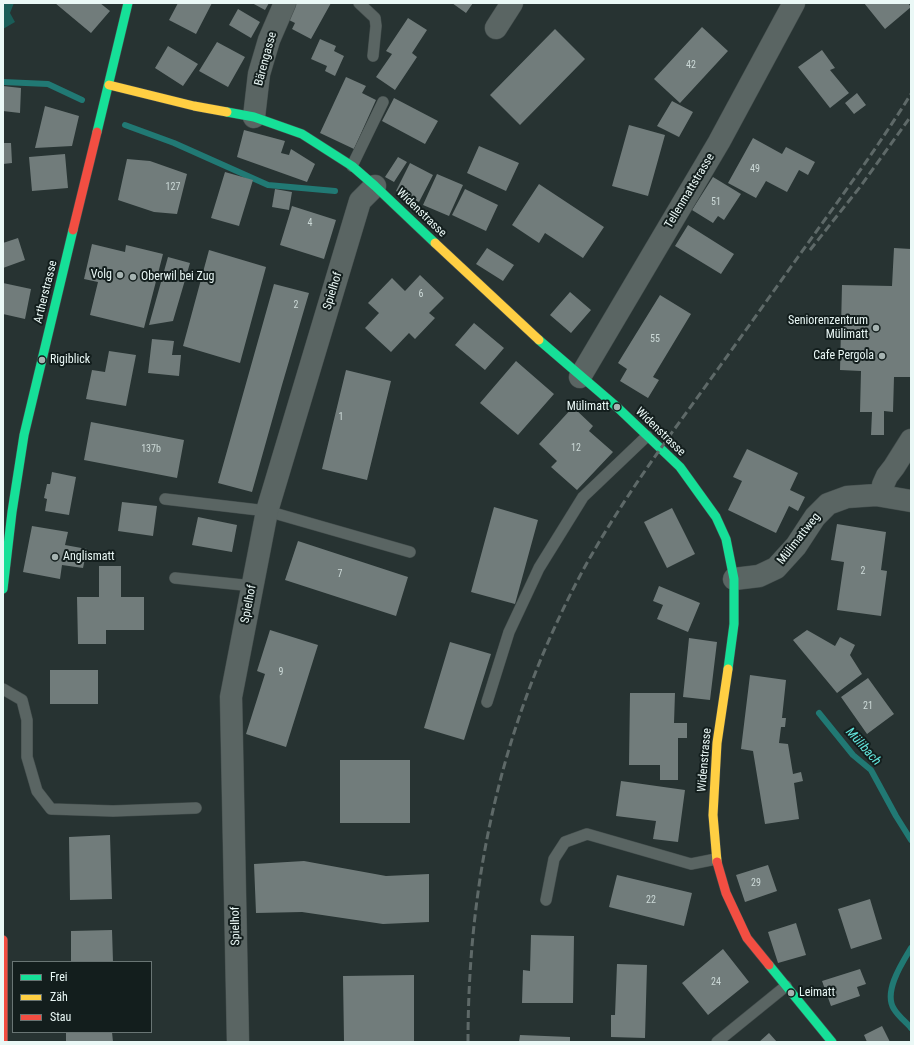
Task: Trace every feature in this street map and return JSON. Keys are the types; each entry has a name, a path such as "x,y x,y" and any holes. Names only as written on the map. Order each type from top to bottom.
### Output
{"street":[{"name":"Artherstrasse","path":"3,589 6,535 31,406 128,3"},
{"name":"Bärengasse","path":"254,117 259,74 269,40 285,3"},
{"path":"496,28 512,3"},
{"name":"Tellenmattstrasse","path":"580,376 719,142 794,3"},
{"name":"Widenstrasse","path":"109,85 194,106 254,117 302,134 352,166 580,376 617,407 680,467 716,517 726,539 734,579 734,624 718,743 713,815 716,859 726,893 747,938 832,1042"},
{"name":"Spielhof","path":"238,1042 231,697 267,511 360,200 375,186"},
{"path":"882,495 883,485 887,476 911,440"},
{"name":"Mülimattweg","path":"734,579 759,576 776,568 796,546 815,517 828,504 847,497 882,495 911,501"},
{"path":"3,940 3,1042"}],"lane":[{"path":"359,3 374,18 376,26 373,56"},
{"path":"352,166 383,102"},
{"path":"487,702 508,632 539,568 583,497 647,436"},
{"path":"165,499 267,511 410,552"},
{"path":"175,578 253,586"},
{"path":"3,688 22,700 27,720 27,756 37,791 52,809 113,811 196,808"},
{"path":"546,900 554,859 565,842 588,834 692,864 716,859"},
{"path":"717,1042 786,986"}],"shaded area":[{"path":"3,3 14,3 10,13 15,22 3,29"}],"building":[{"path":"55,3 100,3 110,11 91,33"},
{"path":"178,3 212,3 196,34 169,20"},
{"path":"252,3 269,3 265,10"},
{"path":"291,3 331,3 311,39 292,29 295,23 283,17"},
{"path":"452,3 473,3 466,13"},
{"path":"864,3 908,3 911,7 885,29"},
{"path":"238,9 260,22 251,38 229,25"},
{"path":"408,18 427,30 412,53 417,57 395,90 376,77 392,54 386,51"},
{"path":"702,27 728,51 680,103 654,79"},
{"path":"555,29 585,59 520,125 490,95"},
{"path":"320,39 336,46 334,51 344,56 335,76 325,71 327,66 311,59"},
{"path":"217,42 245,57 228,87 199,71"},
{"path":"168,46 198,64 183,86 155,68"},
{"path":"822,50 835,68 830,70 849,93 830,108 798,67"},
{"path":"346,77 366,86 362,93 376,100 354,149 320,133"},
{"path":"3,86 21,88 20,113 3,111"},
{"path":"857,93 866,105 854,114 845,103"},
{"path":"394,98 438,121 425,144 382,121"},
{"path":"672,101 693,112 679,137 657,126"},
{"path":"45,106 79,116 72,146 35,148"},
{"path":"629,125 665,135 648,196 612,186"},
{"path":"244,130 285,141 281,153 289,155 291,149 315,164 307,182 237,157"},
{"path":"753,138 782,154 786,147 815,162 808,175 799,170 787,192 766,181 756,198 728,183"},
{"path":"3,143 11,143 12,163 3,164"},
{"path":"479,146 519,163 506,191 467,173"},
{"path":"65,154 68,188 32,191 29,157"},
{"path":"398,157 407,162 394,182 385,177"},
{"path":"127,159 150,161 187,174 177,214 154,212 118,200"},
{"path":"410,163 433,175 419,202 396,191"},
{"path":"225,172 253,180 239,226 211,218"},
{"path":"437,174 463,185 449,216 423,205"},
{"path":"713,177 741,194 724,220 718,216 713,223 692,210"},
{"path":"539,184 604,227 583,258 545,233 539,243 512,225"},
{"path":"275,189 292,192 289,210 272,207"},
{"path":"465,189 498,205 486,231 452,215"},
{"path":"292,206 336,220 324,259 280,245"},
{"path":"688,225 734,254 721,274 675,246"},
{"path":"18,238 25,260 3,268 3,243"},
{"path":"92,244 125,252 126,245 163,254 144,328 90,315 98,282 84,279"},
{"path":"487,248 514,265 503,281 476,264"},
{"name":"Seniorenzentrum Mülimatt","path":"894,248 911,249 911,377 894,377 893,412 884,411 884,435 871,435 872,412 860,412 861,371 840,370 842,285 892,286"},
{"path":"209,250 266,267 240,363 183,346"},
{"path":"168,257 190,263 173,321 149,325"},
{"path":"420,275 444,298 429,313 435,318 415,339 409,333 391,352 365,328 379,313 368,303 392,278 405,291"},
{"path":"3,283 31,289 25,319 3,314"},
{"path":"274,284 309,293 252,492 218,483"},
{"path":"570,292 591,310 571,333 550,315"},
{"path":"660,295 691,314 653,377 659,380 648,398 620,381 627,369 618,363"},
{"path":"474,323 504,348 485,370 455,345"},
{"path":"152,339 174,341 172,355 181,355 179,376 148,373"},
{"path":"109,351 136,355 126,406 86,399 92,370 105,372"},
{"path":"516,361 554,394 518,435 480,403"},
{"path":"346,370 391,381 367,480 322,469"},
{"path":"573,407 593,426 589,431 613,452 577,490 551,467 557,461 539,444"},
{"path":"91,422 184,440 177,478 84,460"},
{"path":"747,449 798,473 790,490 805,497 798,511 789,506 776,533 728,510 742,481 733,477"},
{"path":"52,472 76,477 69,515 45,511 47,499 44,498 47,484 50,484"},
{"path":"122,502 157,506 153,536 118,531"},
{"path":"494,507 538,520 515,604 471,592"},
{"path":"672,508 695,554 667,568 644,522"},
{"path":"198,517 237,525 232,552 192,545"},
{"path":"837,524 886,532 881,570 887,571 881,616 837,610 844,562 831,560"},
{"name":"Anglismatt","path":"32,526 68,532 65,545 87,549 83,568 62,565 60,579 23,572"},
{"path":"298,541 408,577 396,616 285,580"},
{"path":"99,566 121,566 121,597 144,597 144,630 106,630 106,644 78,644 77,597 99,597"},
{"path":"659,586 700,603 688,632 657,619 663,605 653,601"},
{"path":"270,630 318,645 286,747 246,734 265,674 257,671"},
{"path":"807,630 835,646 840,637 855,645 850,655 862,674 837,693 793,640"},
{"path":"689,638 717,642 710,700 683,697"},
{"path":"450,642 491,654 464,740 424,728"},
{"path":"50,670 98,670 98,704 50,704"},
{"path":"750,675 786,680 782,718 786,718 785,727 781,727 779,743 788,744 793,774 801,772 803,781 794,783 799,819 765,824 753,751 741,749"},
{"path":"868,678 894,714 867,734 841,697"},
{"path":"630,693 675,693 674,723 687,723 687,738 678,738 678,780 660,780 660,765 629,765"},
{"path":"340,760 410,760 410,823 340,823"},
{"path":"621,781 685,790 678,842 653,839 656,821 616,816"},
{"path":"110,835 112,899 70,900 69,837"},
{"path":"304,861 386,876 429,874 429,922 383,924 302,912 256,913 254,864"},
{"path":"768,865 777,891 745,902 736,875"},
{"path":"617,875 692,893 684,926 609,907"},
{"path":"870,899 882,939 851,949 838,909"},
{"path":"796,923 806,955 778,963 768,932"},
{"path":"112,930 113,961 71,961 71,931"},
{"path":"531,935 574,936 573,1003 522,1003 523,970 530,971"},
{"path":"723,949 749,982 708,1015 682,983"},
{"path":"617,964 647,965 645,1038 611,1037 611,1015 615,1015"},
{"path":"860,969 866,984 857,987 860,996 831,1006 822,981"},
{"path":"414,975 414,1041 344,1041 343,976"},
{"path":"882,1026 890,1042 867,1042 864,1035"},
{"path":"66,1033 112,1033 113,1042 66,1042"},
{"path":"769,1033 777,1042 759,1042"},
{"path":"520,1035 570,1037 570,1042 519,1042"}],"waterway":[{"path":"3,82 48,84 82,100"},
{"path":"125,125 174,143 268,185 335,191"},
{"name":"Mülibach","path":"819,713 853,755 871,770 911,840"},
{"name":"Mülibach","path":"911,948 895,978 891,994 891,1002 894,1009 911,1028"}],"railway":[{"path":"468,1042 470,980 475,919 483,859 495,800 511,742 531,684 554,628 596,547 659,450 859,173 911,94"},
{"path":"810,250 860,187 911,116"}],"traffic: fast":[{"path":"97,132 128,3"},
{"path":"227,112 254,117 302,134 352,166 435,243"},
{"path":"3,589 12,512 24,435 73,230"},
{"path":"539,340 617,407 680,467 716,517 726,539 734,579 734,624 728,669"},
{"path":"769,965 832,1042"}],"traffic: slow":[{"path":"109,85 194,106 227,112"},
{"path":"435,243 539,340"},
{"path":"717,862 713,815 717,743 728,669"}],"traffic: jam":[{"path":"73,230 97,132"},
{"path":"717,862 726,893 747,938 769,965"},
{"path":"3,940 3,1042"}],"place":[{"name":"Volg","path":"120,275"},
{"name":"Oberwil bei Zug","path":"133,277"},
{"name":"Seniorenzentrum Mülimatt","path":"876,328"},
{"name":"Cafe Pergola","path":"882,356"},
{"name":"Rigiblick","path":"42,360"},
{"name":"Mülimatt","path":"617,407"},
{"name":"Anglismatt","path":"55,557"},
{"name":"Leimatt","path":"791,993"}]}
